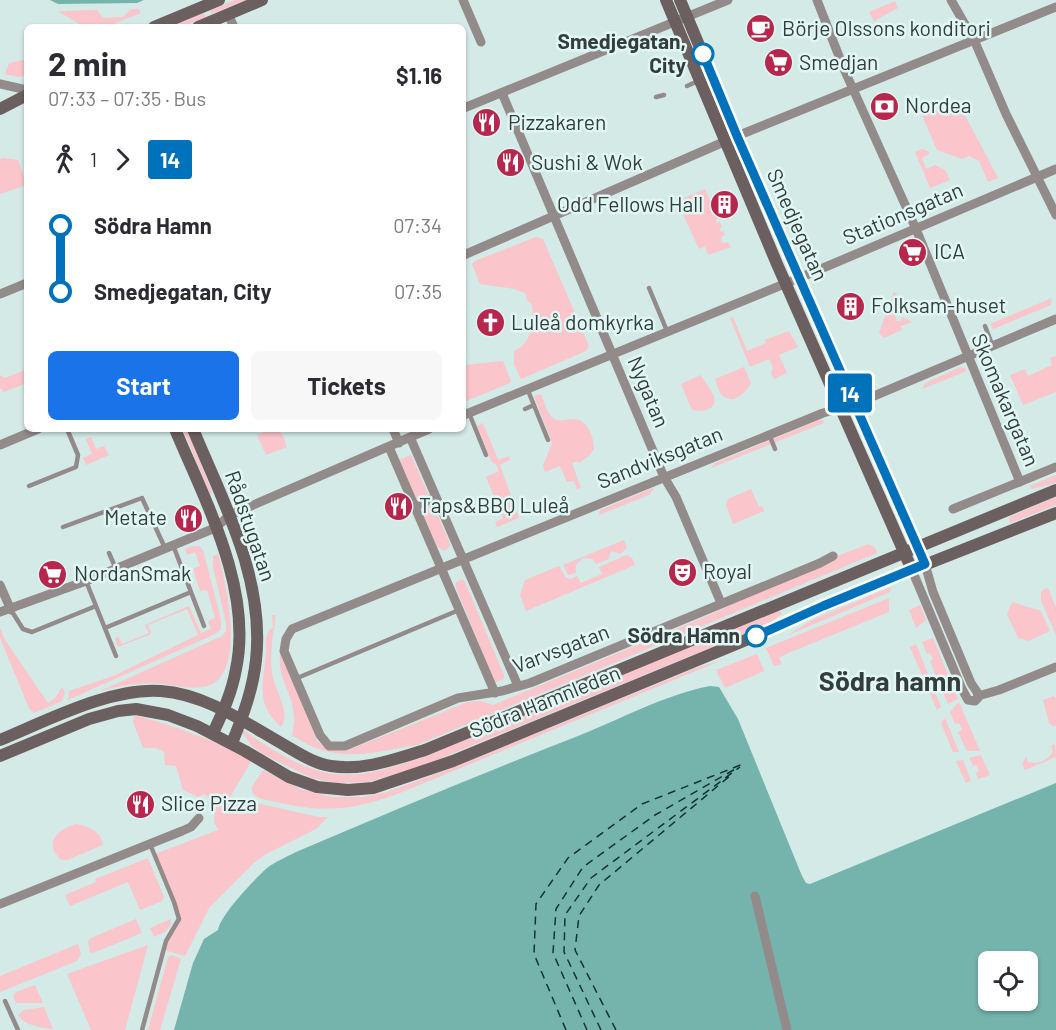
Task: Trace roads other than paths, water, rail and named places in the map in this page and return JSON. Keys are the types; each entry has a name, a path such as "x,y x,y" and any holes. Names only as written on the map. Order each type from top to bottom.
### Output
{"main road":[{"path":"161,24 219,0"},
{"path":"205,24 262,0"},
{"name":"Smedjegatan","path":"666,0 681,19 732,139 785,283 912,570"},
{"name":"Smedjegatan","path":"680,0 681,19 701,80 799,278 925,564"},
{"path":"0,109 24,97"},
{"name":"Rådstugatan","path":"176,432 215,528 233,582 239,624 237,667 231,691 213,734"},
{"name":"Rådstugatan","path":"194,432 248,569 257,625 254,670 248,700 232,743"},
{"name":"Södra Hamnleden","path":"223,711 303,756 330,766 351,767 385,762 425,750 1056,490"},
{"name":"Södra Hamnleden","path":"213,734 289,777 317,787 348,790 373,788 453,761 925,564 1056,513"},
{"path":"0,740 108,697 141,691 187,695 223,711"},
{"path":"0,756 89,719 127,709 155,711 213,734"}],"street":[{"path":"463,0 481,42"},
{"path":"466,107 729,0"},
{"name":"Skomakargatan","path":"817,0 916,229 1020,482"},
{"path":"951,0 975,42 1006,114 1056,215"},
{"path":"466,254 554,218 614,187 975,42 1056,7"},
{"path":"228,14 233,24"},
{"path":"0,84 24,89"},
{"name":"Nygatan","path":"502,93 664,477 676,497 721,603"},
{"name":"Stationsgatan","path":"466,414 799,278 1056,169"},
{"path":"0,294 24,284"},
{"name":"Sandviksgatan","path":"296,679 284,651 286,640 292,629 769,435 841,407 855,404 1056,319"},
{"path":"0,445 31,432"},
{"path":"394,432 399,442"},
{"path":"0,612 11,610 86,581 215,528 228,516 422,432"},
{"path":"410,437 518,686"},
{"path":"389,447 495,693"},
{"path":"953,509 1056,467"},
{"path":"414,507 436,497"},
{"name":"Varvsgatan","path":"296,679 320,735 331,746 345,746 458,698 495,693 570,667 833,556"},
{"path":"925,564 933,592 978,696"},
{"path":"912,570 970,701 975,701 978,696 1056,667"},
{"path":"0,585 11,610"},
{"path":"0,904 191,827 199,818"},
{"path":"755,896 787,1030"}],"lane":[{"path":"687,86 701,80"},
{"path":"656,97 664,95"},
{"path":"649,288 667,331"},
{"path":"985,326 993,346"},
{"path":"527,388 548,440"},
{"path":"525,409 534,405"},
{"path":"466,414 486,455"},
{"path":"29,486 76,467 78,455 68,432"},
{"path":"769,435 775,449"},
{"path":"63,527 142,498 169,546 204,626"},
{"path":"109,553 116,568"},
{"path":"86,581 116,656"},
{"path":"105,628 191,592"},
{"path":"11,610 23,629 32,632 96,606"},
{"path":"296,679 459,610"},
{"path":"142,1030 166,941 179,919 149,843"},
{"path":"5,1001 18,1030"}],"water":[{"path":"50,0 144,0 137,3 58,4"},
{"path":"710,686 719,687 738,719 802,876 806,883 810,884 1056,783 1056,1030 174,1030 193,963 204,939 218,930 231,907 267,868 296,852 401,807 676,695"}],"place":[{"name":"Börje Olssons konditori","path":"761,29"},
{"name":"Smedjegatan, City","path":"703,54"},
{"name":"Smedjan","path":"778,63"},
{"name":"Nordea","path":"884,106"},
{"name":"Pizzakaren","path":"487,123"},
{"name":"Sushi & Wok","path":"510,163"},
{"name":"Odd Fellows Hall","path":"724,205"},
{"name":"ICA","path":"913,252"},
{"name":"Folksam-huset","path":"850,306"},
{"name":"Luleå domkyrka","path":"490,323"},
{"name":"Taps&BBQ Luleå","path":"398,506"},
{"name":"Metate","path":"188,518"},
{"name":"Royal","path":"682,572"},
{"name":"NordanSmak","path":"53,574"},
{"name":"Södra Hamn","path":"756,636"},
{"name":"Slice Pizza","path":"140,804"}],"district":[{"name":"Södra hamn","path":"890,682"}]}
